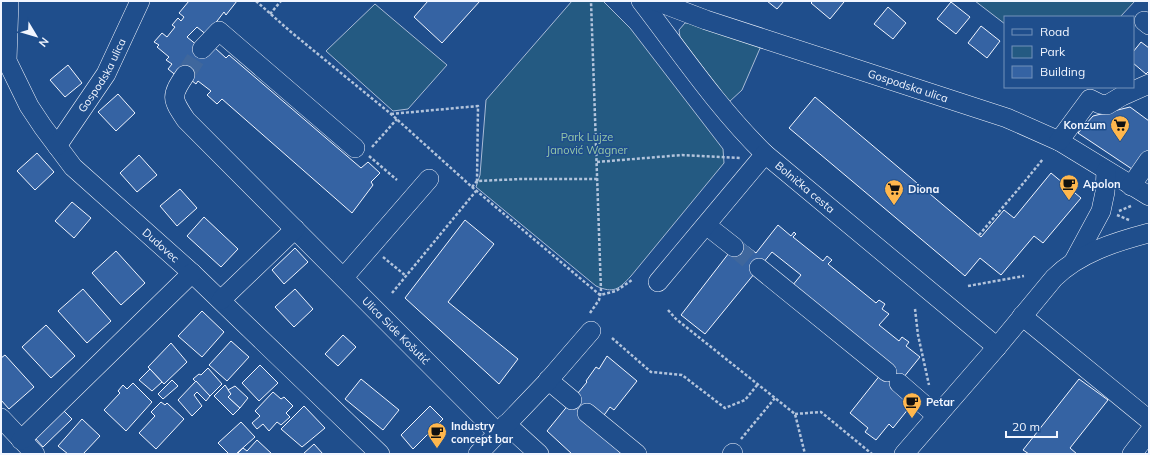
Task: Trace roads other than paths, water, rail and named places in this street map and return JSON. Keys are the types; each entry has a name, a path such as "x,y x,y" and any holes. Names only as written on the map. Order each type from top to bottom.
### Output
{"street":[{"name":"Dudovec","path":"9,1 4,62 29,106 73,167 221,300 380,454"},
{"name":"Gospodska ulica","path":"57,146 106,74 140,1"},
{"name":"Bolnička cesta","path":"641,1 728,114 765,154 996,347"},
{"name":"Gospodska ulica","path":"656,1 706,20 1007,118 1059,141 1131,186 1143,200"},
{"path":"202,49 219,31 361,151"},
{"name":"Ulica Side Košutić","path":"185,75 174,94 175,104 186,120 344,277 502,428 539,454"},
{"path":"1059,141 1090,99 1106,105 1149,84"},
{"path":"658,282 765,154"},
{"path":"1131,186 1149,160"},
{"path":"1074,261 1101,211 1106,192 1106,171"},
{"path":"344,277 428,180"},
{"path":"706,225 734,247"},
{"path":"221,300 295,229"},
{"path":"904,454 1054,278 1074,261 1123,240 1149,233"},
{"path":"759,268 937,416"},
{"path":"22,440 192,273"},
{"path":"1022,316 1149,420"},
{"path":"478,454 548,380 589,324"},
{"path":"548,380 572,400"},
{"path":"587,413 637,454"},
{"path":"1,418 35,454"},
{"path":"1132,454 1149,432"}],"tunnel":[{"path":"185,75 202,49"},
{"path":"734,247 759,268"}],"place":[{"name":"Konzum","path":"1120,142"},
{"name":"Apolon","path":"1069,201"},
{"name":"Diona","path":"894,206"},
{"name":"Petar","path":"912,419"},
{"name":"Industry concept bar","path":"437,449"}],"park label":[{"name":"Park Lujze Janović Wagner","path":"587,143"}]}
